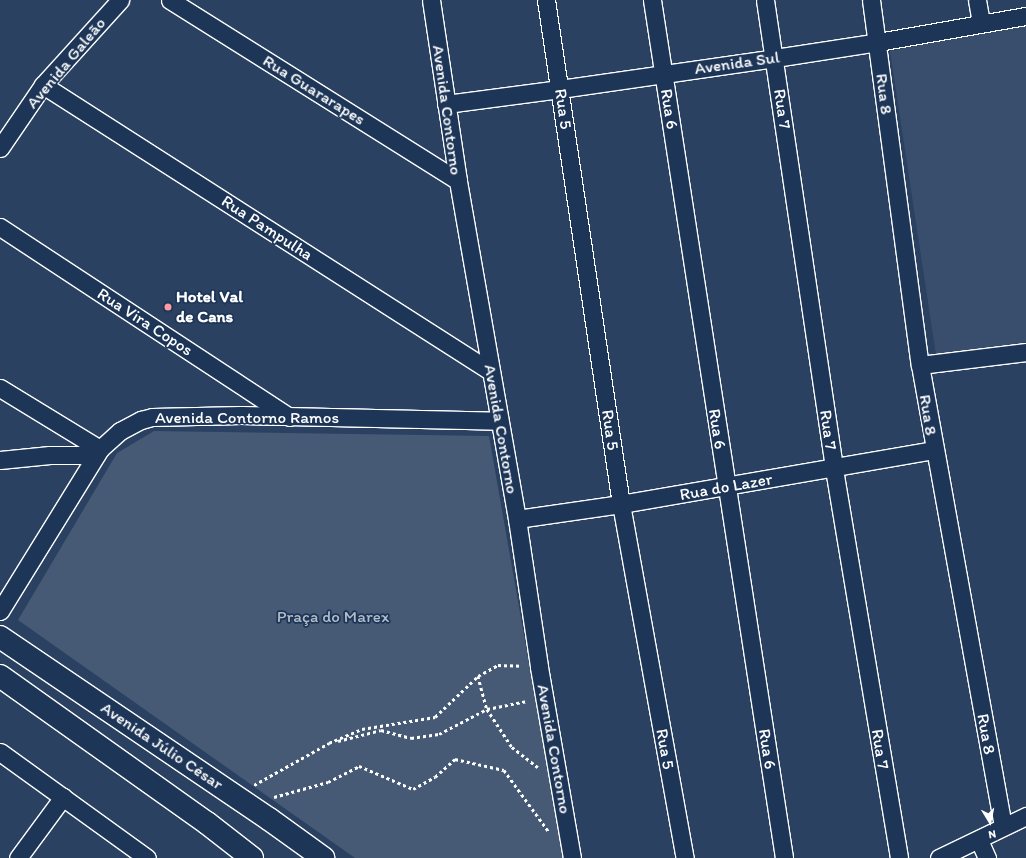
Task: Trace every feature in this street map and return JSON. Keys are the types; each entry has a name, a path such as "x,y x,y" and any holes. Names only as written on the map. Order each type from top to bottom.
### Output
{"main road":[{"name":"Avenida Júlio César","path":"0,637 241,800 323,858"},
{"name":"Avenida Júlio César","path":"0,676 207,823 252,858"}],"street":[{"name":"Avenida Galeão","path":"0,148 43,85 120,0"},
{"name":"Rua Guararapes","path":"170,0 458,181"},
{"name":"Avenida Contorno","path":"431,0 458,181 517,519 572,858"},
{"name":"Rua 5","path":"546,0 621,504 684,858"},
{"name":"Rua 6","path":"652,0 784,858"},
{"name":"Rua 7","path":"765,0 775,58 834,469 898,858"},
{"name":"Rua 8","path":"871,0 878,42 920,365 934,450 1003,827"},
{"path":"977,0 981,23"},
{"name":"Avenida Sul","path":"446,104 775,58 878,42 1026,16"},
{"name":"Rua Pampulha","path":"43,85 490,371"},
{"name":"Rua Vira Copos","path":"0,227 290,417"},
{"path":"920,365 1026,352"},
{"path":"0,388 98,452"},
{"name":"Avenida Contorno Ramos","path":"0,611 98,452 120,431 141,420 152,417 241,416 499,421"},
{"name":"Rua do Lazer","path":"517,519 726,487 934,450"},
{"path":"0,460 98,452"},
{"path":"0,752 147,858"},
{"path":"18,858 63,797"},
{"path":"939,858 1026,816"},
{"path":"979,840 987,858"}],"path":[{"path":"241,800 329,743 362,728 434,717 478,676 498,665 540,667"},
{"path":"478,676 487,709 512,746 560,784"},
{"path":"329,743 381,730 412,738 439,734 487,709 545,698"},
{"path":"241,800 328,782 359,766 413,790 435,777 456,759 504,770 550,833"}],"shaded area":[{"path":"1026,24 1026,342 936,355 890,51"}],"green space":[{"name":"Praça do Marex","path":"154,431 489,436 563,858 355,858 18,620 117,453"}],"place":[{"name":"Hotel Val de Cans","path":"168,307"}]}
